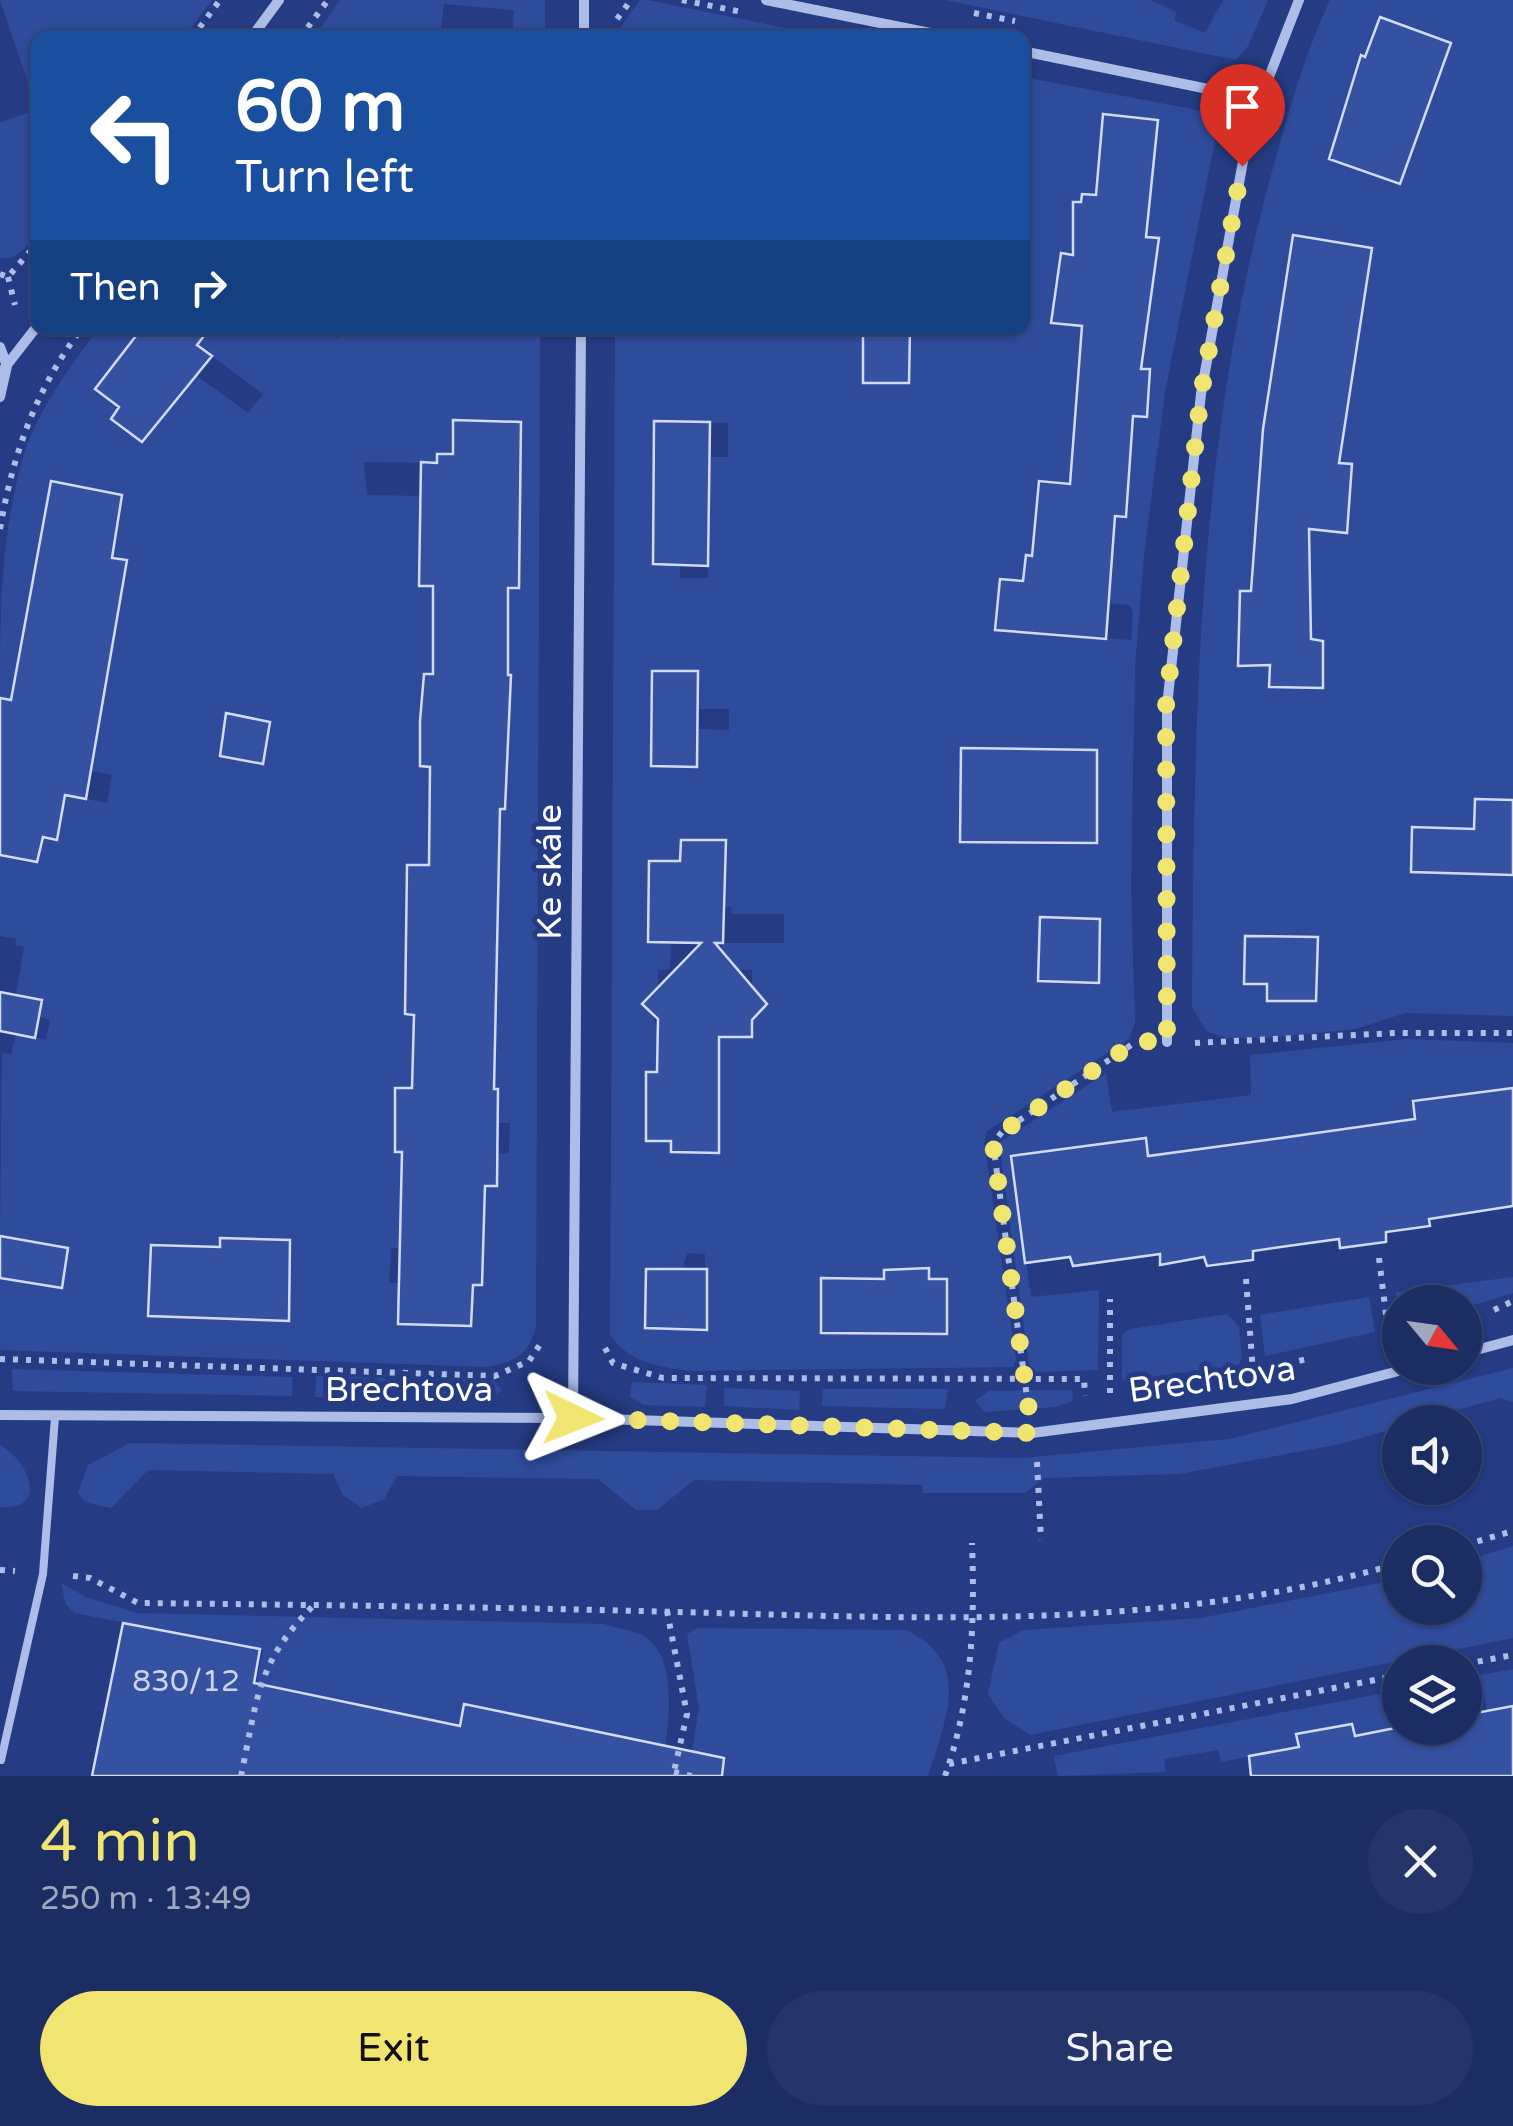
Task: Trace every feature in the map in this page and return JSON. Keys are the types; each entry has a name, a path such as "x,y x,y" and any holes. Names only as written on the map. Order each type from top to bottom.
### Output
{"street":[{"path":"257,30 279,0"},
{"path":"584,0 584,30"},
{"path":"766,0 915,30"},
{"path":"1167,1042 1166,706 1201,394 1258,99 1298,0"},
{"path":"1030,53 1258,99"},
{"path":"4,370 31,335"},
{"name":"Ke skále","path":"573,1418 582,335"},
{"path":"0,347 4,370 0,397"},
{"path":"1482,1348 1513,1340"},
{"name":"Brechtova","path":"0,1415 573,1418 1032,1433 1292,1399 1382,1375"}],"lane":[{"path":"1,1760 44,1574 54,1417"}],"path":[{"path":"198,30 220,0"},
{"path":"306,30 328,0"},
{"path":"614,24 631,0"},
{"path":"966,11 1022,22"},
{"path":"0,288 4,276 30,250"},
{"path":"0,529 18,443 40,392 77,335"},
{"path":"1040,1540 1032,1433 993,1144 1002,1132 1137,1041 1238,1044 1396,1033 1513,1033"},
{"path":"1379,1258 1382,1285"},
{"path":"1246,1279 1253,1372"},
{"path":"1110,1299 1110,1395"},
{"path":"1370,1344 1382,1341"},
{"path":"602,1342 613,1363 664,1378 1084,1379 1086,1397 1127,1393"},
{"path":"1235,1376 1331,1353"},
{"path":"0,1359 496,1376 529,1362"},
{"path":"1482,1539 1513,1531"},
{"path":"945,1776 967,1700 975,1620 972,1543"},
{"path":"0,1570 90,1578 138,1602 975,1620 1181,1608 1334,1582 1382,1568"},
{"path":"241,1776 260,1682 281,1638 314,1605"},
{"path":"667,1611 686,1714 673,1774 692,1776"},
{"path":"1482,1661 1513,1655"},
{"path":"949,1764 1382,1680"}],"shaded area":[{"path":"0,0 212,0 189,30 30,30 30,88"},
{"path":"340,0 545,0 545,30 513,30 514,10 444,4 441,30 319,30"},
{"path":"640,0 647,0 796,30 622,30"},
{"path":"945,0 1150,0 1177,12 1174,20 1205,33 1223,0 1268,0 1248,46 1236,60"},
{"path":"1330,0 1513,0 1513,800 1475,799 1474,829 1412,827 1411,871 1513,875 1513,1016 1405,1013 1356,1029 1228,1038 1207,1032 1192,1007 1198,694 1213,487 1245,281 1283,133","holes":["1380,18 1451,43 1400,183 1329,159 1360,56 1365,57","1293,236 1372,248 1346,410 1268,397","1259,464 1278,466 1347,533 1256,523 1257,495 1264,495 1266,469","1310,591 1311,639 1323,641 1270,665 1238,665 1240,592","1317,938 1316,1001 1268,1000 1267,984"]},
{"path":"1030,78 1213,113 1218,125 1165,392 1144,555 1135,667 1131,888 1135,1023 1129,1039 987,1131 984,1142 1016,1360 1013,1367 689,1371 645,1362 626,1352 610,1335 615,335 863,335 863,383 909,383 910,335 1030,335","holes":["1103,114 1157,120 1146,237 1151,295 1137,331 1051,322 1055,280 1069,251 1074,251 1073,202 1081,202 1083,195 1096,195","1135,368 1150,369 1146,417 1130,416","654,421 728,423 728,457 709,457 708,578 680,578 680,565 653,564","1039,481 1128,488 1126,517 1115,516 1108,603 1129,605 1133,611 1131,640 996,630 1000,580 1029,582 1027,555 1032,556","652,671 698,671 698,709 729,709 729,730 697,729 696,767 652,766","961,749 1097,750 1097,842","681,840 726,840 724,907 731,907 732,914 784,914 784,943 722,943 722,969 752,970 752,987 658,1036 649,997 658,987 658,970 670,969 671,942 648,941 649,862 680,861","1040,918 1099,983 1038,981","646,1072 719,1152 672,1152 671,1141 646,1140","687,1253 705,1254 707,1330 646,1269 683,1269","929,1268 929,1279 947,1279 821,1333 822,1278 849,1278 849,1290 883,1291 884,1270"]},
{"path":"30,112 30,240 22,251 7,258 0,258 0,123"},
{"path":"94,335 137,335 96,389 119,407 111,419 151,431 163,417 182,365 204,335 334,335 339,339 340,335 540,335 536,1326 525,1351 513,1359 487,1367 0,1350 0,1278 62,1288 68,1249 0,1236 2,1053 11,1054 16,1034 46,1040 50,1020 39,1017 41,1000 16,995 24,947 15,945 17,939 0,936 0,855 37,862 43,837 57,839 60,823 51,792 107,803 112,775 91,771 100,716 0,698 3,578 9,520 28,443 54,391","holes":["212,356 263,394 248,413 197,376","454,420 521,422 519,588 419,586 420,496 367,495 364,462 437,463 438,454 451,454 452,497","51,481 122,495 112,558 128,561 111,656 22,640","433,631 511,676 505,763 509,766 430,808 430,767 420,765 424,675 433,674","226,713 270,722 263,764 220,756","407,865 498,866 497,944 407,944","406,946 497,946 495,1016 414,1033 414,1015 405,1014","396,1088 498,1089 497,1123 510,1123 509,1153 497,1154 497,1186 403,1185 402,1152 395,1151","221,1238 218,1318 148,1316 151,1245 220,1247","391,1248 483,1251 482,1285 389,1283"]},
{"path":"1407,1039 1513,1043 1513,1088 1413,1101 1415,1119 1148,1156 1145,1138 1012,1156 1031,1297 1099,1290 1098,1370 1037,1372 1029,1365 999,1143 1106,1073 1112,1112 1251,1095 1250,1055"},
{"path":"1513,1277 1513,1293 1482,1303 1482,1285 1451,1285"},
{"path":"1369,1297 1375,1332 1265,1356 1260,1315"},
{"path":"1227,1314 1239,1326 1242,1359 1238,1365 1122,1381 1122,1334 1130,1329"},
{"path":"1513,1368 1513,1402 1500,1398 1475,1405 1382,1405 1382,1432 1340,1444 1179,1474 1044,1478 1025,1493 923,1493 922,1485 694,1480 657,1510 636,1510 598,1479 397,1476 384,1499 362,1508 343,1495 333,1474 148,1470 111,1508 85,1502 78,1493 88,1465 130,1443 1022,1458 1229,1439 1445,1385 1482,1385 1482,1376"},
{"path":"12,1369 293,1377 292,1396 13,1391"},
{"path":"316,1376 385,1378 385,1398 315,1397"},
{"path":"403,1379 493,1380 502,1390 490,1398 401,1400"},
{"path":"632,1382 707,1385 705,1407 644,1405 630,1397"},
{"path":"724,1388 800,1391 799,1410 724,1406"},
{"path":"823,1389 948,1389 945,1409 822,1406"},
{"path":"1072,1390 1073,1401 1055,1407 985,1412 975,1401 989,1391"},
{"path":"0,1445 20,1462 30,1484 25,1501 15,1506 0,1507"},
{"path":"1513,1546 1513,1638 1478,1645 1382,1645 1382,1664 1030,1735 1004,1718 988,1694 999,1643 1023,1630 1201,1618 1382,1583 1382,1625 1482,1625 1482,1556"},
{"path":"61,1583 86,1597 137,1613 604,1624 633,1632 655,1646 668,1680 668,1721 660,1776 660,1744 465,1705 460,1726 267,1686 237,1776 263,1650 75,1613 66,1605"},
{"path":"698,1628 906,1630 927,1643 941,1659 949,1694 928,1776 688,1776 699,1708 687,1634"},
{"path":"1513,1669 1513,1706 1487,1711 1485,1698 1482,1699 1482,1675"},
{"path":"1382,1693 1382,1731 1355,1736 1352,1724 1297,1734 1299,1747 1221,1762 1218,1750 1164,1759 1166,1772 1058,1776 1054,1756"}],"building":[{"path":"1380,17 1451,43 1400,184 1329,159 1361,55 1365,57"},
{"path":"1103,114 1158,120 1146,237 1159,238 1141,369 1150,369 1147,417 1133,416 1126,517 1115,516 1106,639 995,630 1000,579 1023,581 1026,555 1032,556 1039,481 1070,484 1082,326 1051,323 1061,253 1073,255 1073,202 1081,202 1082,194 1096,195"},
{"path":"1293,235 1372,248 1339,463 1352,464 1347,533 1309,529 1311,639 1323,641 1323,688 1269,687 1270,665 1238,666 1240,591 1251,591 1263,429"},
{"path":"137,335 205,335 197,345 212,356 142,442 111,419 119,407 95,389"},
{"path":"863,335 910,335 909,383 863,383"},
{"path":"453,420 521,422 519,588 508,588 511,675 505,809 500,809 494,1089 498,1089 497,1186 485,1186 482,1285 473,1285 471,1326 398,1324 402,1152 395,1152 395,1088 412,1088 414,1015 405,1014 407,865 429,865 430,767 420,766 420,721 424,674 433,674 433,586 419,586 421,462 437,463 437,454 453,454"},
{"path":"654,421 710,422 708,566 653,564"},
{"path":"51,481 122,495 112,558 127,560 86,799 65,795 57,840 43,837 37,862 0,855 0,698 11,700"},
{"path":"652,671 698,671 697,767 651,766"},
{"path":"226,713 270,722 263,764 220,756"},
{"path":"961,748 1097,750 1097,843 960,842"},
{"path":"1475,799 1513,800 1513,875 1411,872 1412,827 1474,829"},
{"path":"681,840 726,840 723,943 715,943 767,1004 752,1020 752,1037 719,1037 719,1153 671,1152 671,1141 646,1141 646,1072 657,1072 658,1019 642,1004 701,943 648,942 649,861 680,861"},
{"path":"1040,917 1100,919 1099,983 1038,981"},
{"path":"1245,936 1318,937 1316,1001 1267,1001 1267,984 1244,984"},
{"path":"0,992 42,1000 35,1038 0,1031"},
{"path":"1513,1088 1513,1206 1429,1219 1430,1226 1386,1232 1386,1242 1340,1248 1339,1239 1253,1251 1253,1260 1207,1266 1204,1257 1160,1265 1160,1254 1073,1266 1070,1257 1025,1263 1011,1156 1146,1138 1148,1156 1281,1138 1415,1119 1413,1101"},
{"path":"0,1236 68,1248 62,1288 0,1278"},
{"path":"220,1238 290,1240 289,1321 148,1316 151,1245 220,1247"},
{"path":"929,1268 929,1279 947,1279 947,1334 821,1333 821,1278 884,1279 884,1270"},
{"path":"646,1269 707,1269 707,1330 645,1328"},
{"path":"123,1623 260,1649 254,1683 460,1726 464,1704 724,1758 722,1776 92,1776"},
{"path":"1513,1706 1513,1776 1251,1776 1249,1756 1299,1747 1296,1734 1352,1724 1355,1736 1382,1731 1382,1745 1482,1745 1482,1712"}],"route":[{"path":"573,1418 1032,1433 993,1144 1002,1132 1137,1041 1167,1042 1166,706 1201,394 1242,166"}]}
